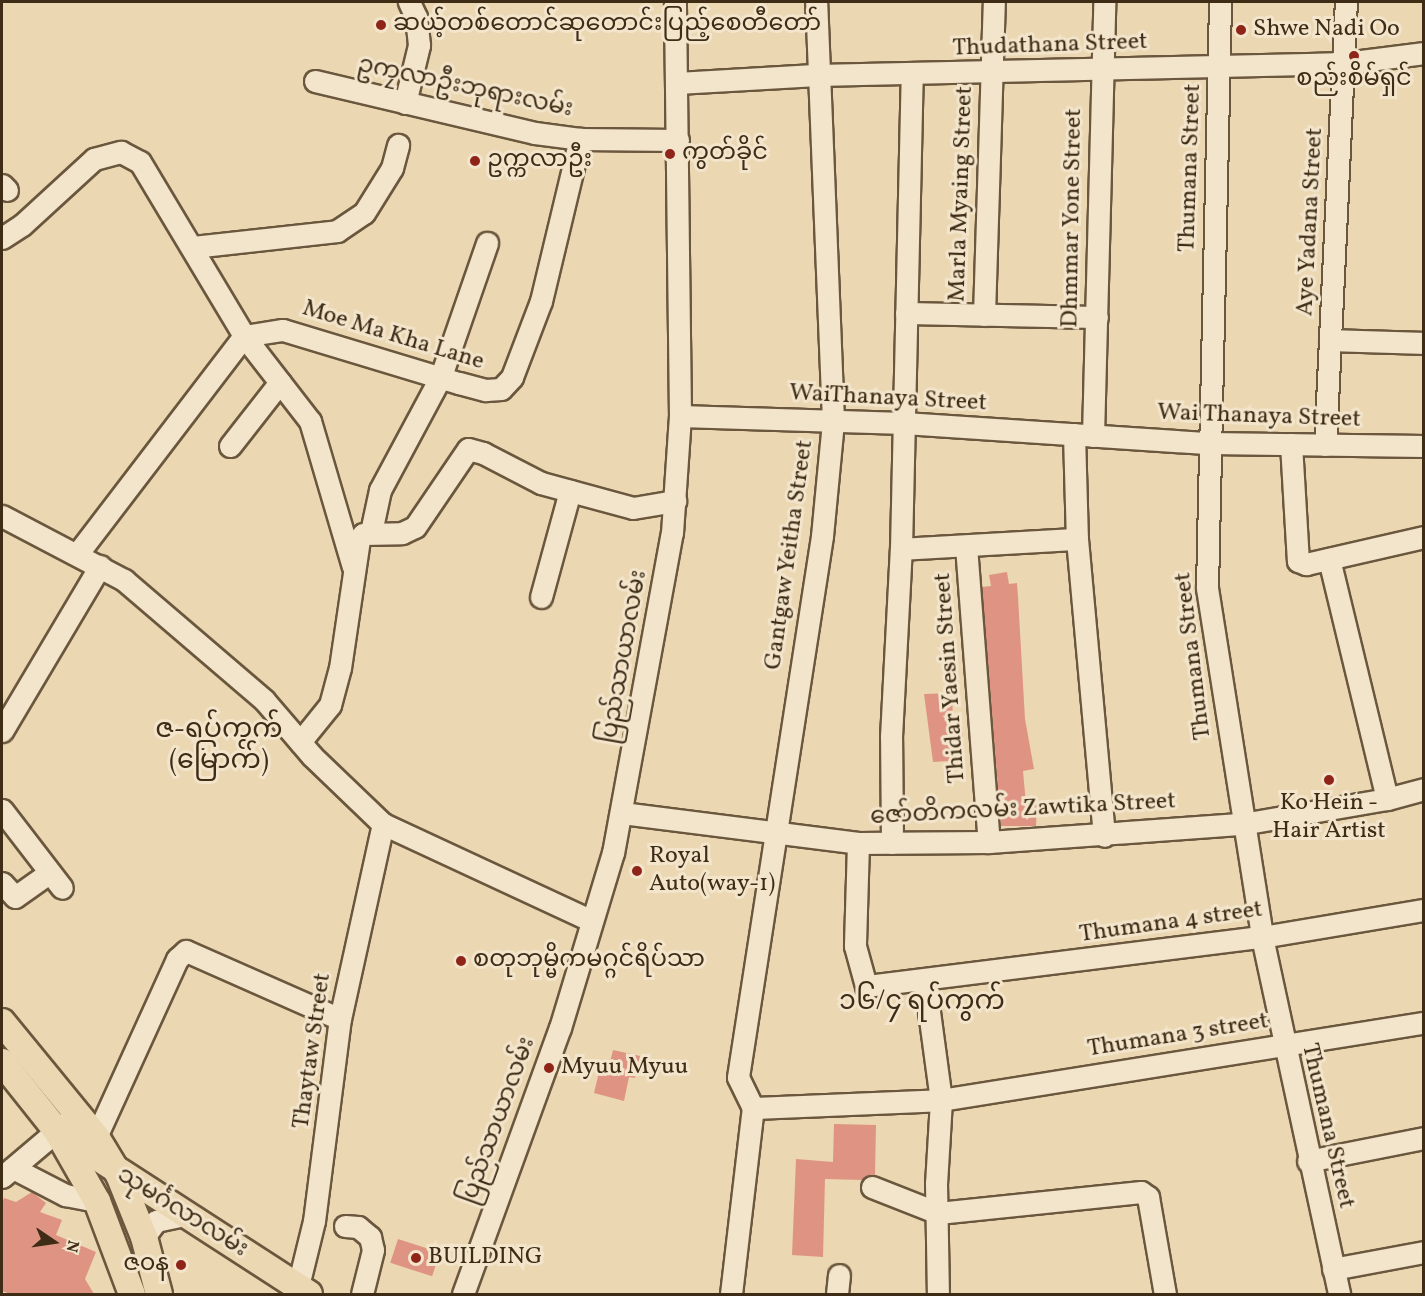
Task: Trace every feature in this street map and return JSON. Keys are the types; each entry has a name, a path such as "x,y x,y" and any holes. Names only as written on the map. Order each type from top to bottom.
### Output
{"main road":[{"path":"2,1022 96,1137 119,1175 144,1236 159,1294"},
{"path":"2,1062 57,1131 98,1201 132,1294"},
{"name":"သုမင်္ဂလာလမ်း","path":"57,1131 119,1175 303,1290"}],"street":[{"path":"405,104 419,45 416,16 409,2"},
{"name":"ပြည်သာယာလမ်း","path":"463,1294 560,1028 622,813 675,501 680,416 675,2"},
{"name":"Gantgaw Yeitha Street","path":"753,1108 738,1077 773,834 822,536 833,421 817,75 816,2"},
{"name":"Marla Myaing Street","path":"984,315 994,2"},
{"name":"Dhmmar Yone Street","path":"1104,2 1096,317 1083,435 1077,539 1104,836"},
{"name":"Thumana Street","path":"1220,2 1207,588 1242,824 1262,938 1308,1161 1339,1294"},
{"name":"Aye Yadana Street","path":"1325,445 1345,63 1346,2"},
{"name":"Thudathana Street","path":"676,83 817,75 992,74 1345,63 1424,53"},
{"path":"892,843 891,737 901,549 912,74"},
{"name":"ဥကၠလာဦးဘုရားလမ်း","path":"315,81 405,104 580,139 678,140"},
{"name":"Moe Ma Kha Lane","path":"244,336 283,330 486,390 501,389 512,377 541,301 580,139"},
{"path":"194,247 337,231 364,213 392,168 398,145"},
{"path":"2,238 22,225 94,159 121,152 140,162 194,247 244,336 316,434 353,567"},
{"path":"372,532 380,490 441,376 487,243"},
{"path":"906,313 1096,317"},
{"path":"78,553 244,336"},
{"path":"1330,340 1424,343"},
{"path":"230,446 280,382"},
{"name":"WaiThanaya Street","path":"680,416 904,423 1083,435"},
{"name":"Wai Thanaya Street","path":"1083,435 1209,443 1424,446"},
{"path":"1291,444 1298,561 1329,559 1424,537"},
{"path":"300,742 330,705 340,668 353,567 359,539 372,532 409,531 468,449 483,453 520,473 570,491 633,508 675,501"},
{"path":"541,597 570,491"},
{"path":"2,516 78,553 124,580 264,700 300,742 383,824 592,921"},
{"path":"901,549 1077,539"},
{"name":"Thidar Yaesin Street","path":"966,546 989,842"},
{"path":"1329,559 1387,799"},
{"path":"2,731 100,566"},
{"name":"ဇော်တိကလမ်း Zawtika Street","path":"622,813 858,843 989,842 1104,836 1242,824 1387,799 1424,789"},
{"path":"2,810 56,880 15,897 2,883"},
{"name":"Thaytaw Street","path":"303,1290 340,1019 383,824"},
{"name":"Thumana 4 street","path":"858,843 855,946 866,986 909,979 925,982 1262,938 1424,910"},
{"path":"96,1137 177,959 186,951 340,1019"},
{"path":"925,982 941,1100 936,1183 939,1294"},
{"name":"Thumana 3 street","path":"753,1108 941,1100 1424,1023"},
{"path":"731,1294 753,1108"},
{"path":"76,1114 7,1173 65,1195 98,1201"},
{"path":"1308,1161 1424,1138"},
{"path":"872,1187 938,1213 1134,1190 1142,1192 1148,1197 1165,1294"},
{"path":"107,1226 114,1210 130,1201 157,1198"},
{"path":"144,1236 156,1221 184,1215"},
{"path":"345,1226 358,1227 370,1237 373,1250 362,1294"},
{"path":"1334,1269 1424,1252"}],"building":[{"path":"1007,572 1009,584 1017,583 1025,719 1034,769 1023,771 1026,804 1037,804 1036,826 1001,826 982,587 991,586 989,575"},
{"path":"952,693 953,721 962,720 964,760 933,762 924,694"},
{"path":"613,1050 640,1056 635,1078 629,1077 624,1101 594,1093 599,1072 607,1074"},
{"path":"834,1124 876,1125 875,1175 862,1180 825,1179 823,1257 792,1255 796,1159 833,1162"},
{"path":"32,1192 46,1203 40,1212 62,1220 56,1235 96,1252 85,1279 94,1294 11,1294 2,1291 2,1204 4,1198 16,1202"},
{"name":"BUILDING","path":"398,1239 440,1253 432,1276 390,1263"}],"place":[{"name":"ဆယ့်တစ်တောင်ဆုတောင်းပြည့်စေတီတော်","path":"381,25"},
{"name":"Shwe Nadi Oo","path":"1241,30"},
{"name":"စည်းစိမ်ရှင်","path":"1354,56"},
{"name":"ကွတ်ခိုင်","path":"670,154"},
{"name":"ဥက္ကလာဦး","path":"475,161"},
{"name":"Ko Hein - Hair Artist","path":"1329,780"},
{"name":"Royal Auto(way-1)","path":"637,871"},
{"name":"စတုဘုမ္မိကမဂ္ဂင်ရိပ်သာ","path":"461,961"},
{"name":"Myuu Myuu","path":"549,1068"},
{"name":"BUILDING","path":"416,1258"},
{"name":"ဇ၀န","path":"181,1265"}],"district":[{"name":"ဇ-ရပ်ကွက် (မြောက်)","path":"219,746"},
{"name":"၁၆/၄ ရပ်ကွက်","path":"922,1003"}]}
